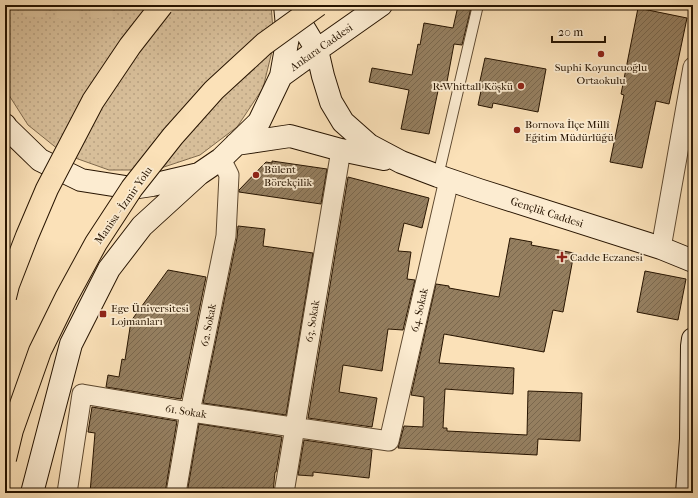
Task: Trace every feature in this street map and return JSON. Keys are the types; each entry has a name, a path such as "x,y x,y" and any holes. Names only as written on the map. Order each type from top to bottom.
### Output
{"highway":[{"path":"5,297 8,285 27,236 47,189 86,114 130,46 162,5"},
{"name":"Manisa - İzmir Yolu","path":"5,459 12,430 40,351 66,298 96,243 132,188 173,136 214,90 264,44 318,5"}],"main road":[{"path":"32,493 71,344 109,269 142,226 199,174 229,152 259,122 281,76 288,37 285,5"},
{"name":"Gençlik Caddesi","path":"290,5 317,50 331,102 343,122 369,145 401,162 443,178 661,248 693,261"},
{"name":"Ankara Caddesi","path":"281,76 381,5"},
{"path":"5,126 40,160 81,180 132,188 199,174"},
{"name":"Gençlik Caddesi","path":"229,152 290,136 341,150 401,162"},
{"path":"687,493 692,435 693,339"}],"street":[{"path":"661,248 693,67"},
{"name":"63. Sokak","path":"284,493 341,150"},
{"name":"62. Sokak","path":"176,493 190,412 226,236 229,152"},
{"name":"64. Sokak","path":"389,441 443,178"},
{"name":"61. Sokak","path":"67,493 82,394 190,412 389,441"}],"lane":[{"path":"443,178 478,5"}],"shaded area":[{"path":"5,5 271,5 274,43 263,88 237,127 200,155 155,170 109,170 64,154 28,125 5,89"}],"building":[{"path":"458,6 471,8 462,45 454,44 446,87 439,86 429,134 401,129 409,90 369,82 372,68 412,75 424,23 453,28"},
{"path":"638,8 687,18 669,104 656,101 642,168 610,162 624,95 621,94"},
{"name":"R.Whittall Köşkü","path":"485,58 546,69 538,112 493,103 492,108 478,105 481,91 478,90"},
{"path":"272,161 327,169 321,204 239,192 239,190 266,162 272,163"},
{"path":"348,177 429,198 422,228 404,223 398,251 411,252 407,279 415,280 403,330 388,329 382,371 343,365 339,392 377,398 372,427 308,418"},
{"path":"238,226 265,229 263,246 313,253 286,415 203,403 237,238"},
{"path":"510,238 532,242 531,245 574,253 563,312 553,310 544,352 444,334 439,363 514,368 513,394 445,389 443,428 447,428 447,431 527,435 528,391 582,393 580,441 538,439 537,455 398,448 404,426 423,427 424,397 411,395 436,284 449,286 449,288 499,297"},
{"path":"168,270 206,277 181,399 106,387 108,375 119,377 122,359 125,360 131,321"},
{"path":"645,271 686,279 678,320 637,312"},
{"path":"92,407 177,421 165,493 90,493 95,433 88,432"},
{"path":"199,424 282,437 275,472 273,493 222,488 221,493 187,493"},
{"path":"304,440 372,450 369,478 313,472 313,476 298,475"}],"tunnel":[{"path":"24,5 78,9 121,5"}],"place":[{"name":"Suphi Koyuncuoğlu Ortaokulu","path":"601,54"},
{"name":"R.Whittall Köşkü","path":"521,86"},
{"name":"Bornova İlçe Millî Eğitim Müdürlüğü","path":"517,130"},
{"name":"Bülent Börekçilik","path":"256,175"},
{"name":"Cadde Eczanesi","path":"562,257"},
{"name":"Ege Üniversitesi Lojmanları","path":"103,314"}]}
